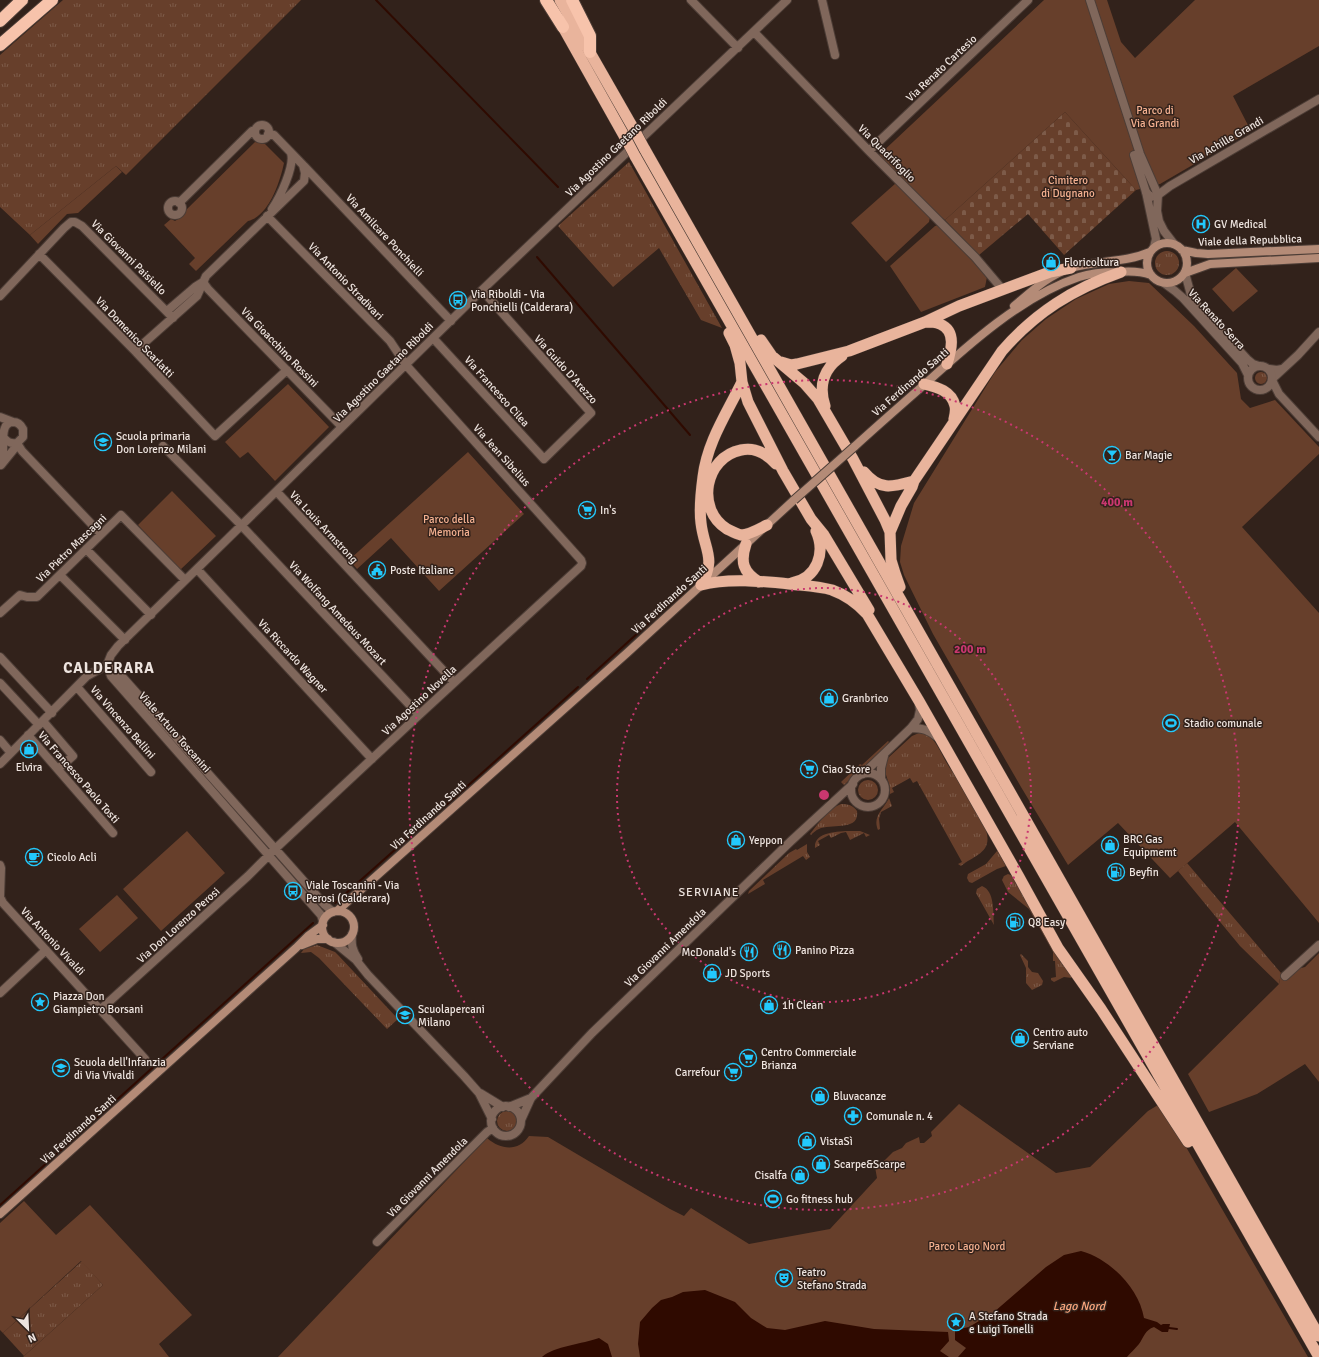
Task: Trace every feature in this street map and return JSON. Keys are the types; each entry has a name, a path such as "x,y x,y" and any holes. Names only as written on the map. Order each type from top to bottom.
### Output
{"highway":[{"path":"0,21 22,0"},
{"path":"0,38 40,0"},
{"path":"0,45 52,0"},
{"path":"547,0 627,141 640,152 735,309 1319,1336"},
{"path":"560,0 636,133 640,152 701,271 735,345 740,363 742,382 748,402 783,471 811,519 824,536 860,595 1058,948 1102,1009 1159,1096 1192,1148 1246,1242 1257,1249"},
{"path":"572,0 590,36 590,52"},
{"path":"777,360 785,364 797,364 849,352 924,322 959,306 1050,272 1071,268"},
{"path":"701,271 1318,1357"},
{"path":"890,532 900,506 914,481 1002,351 1027,324 1044,311 1070,295 1098,281 1121,272"},
{"path":"735,309 746,314 765,346 777,360 804,383 818,399 830,418 853,459 890,532 891,560 904,596 904,605"},
{"path":"924,322 940,324 949,332 952,343 947,364"},
{"path":"830,418 823,398 822,381 827,369 836,360 849,352"},
{"path":"701,584 707,575 710,564 701,521 702,483 705,464 716,430 742,382"},
{"path":"924,384 934,386 945,391 951,397 955,406 954,420"},
{"path":"767,525 741,535 722,526 710,507 708,485 711,474 716,464 724,457 734,451 745,449 757,450 768,455 783,471"},
{"path":"853,459 872,480 884,486 898,486 914,481"},
{"path":"789,584 798,582 810,574 819,558 821,550 820,543 811,519"},
{"path":"746,544 742,557 744,566 749,575 759,582"},
{"path":"701,584 719,581 759,582 789,584 831,590 845,596 858,605 867,614 894,657"}],"main road":[{"path":"1163,243 1174,244 1182,250 1187,259 1187,268 1185,273 1177,281 1172,283 1158,281 1151,275 1144,272 1090,274 1065,282 1042,293 1000,321 1013,307 1040,285 1071,268 1098,262 1134,258 1163,243"},
{"name":"Viale della Repubblica","path":"1182,250 1208,254 1319,249"},
{"path":"1151,275 1147,264 1152,250"},
{"name":"Viale della Repubblica","path":"1185,273 1210,264 1319,258"},
{"name":"Via Ferdinando Santi","path":"335,911 355,895 639,642 701,584 924,384 1000,321"},
{"path":"351,918 345,913 335,911 326,916 323,923 323,932 331,940 343,942 352,934 354,926 351,918 352,905 355,895"},
{"name":"Via Ferdinando Santi","path":"0,1214 323,923"},
{"name":"Via Ferdinando Santi","path":"296,948 311,940 322,938 331,940"}],"street":[{"path":"691,0 738,48"},
{"name":"Via Agostino Gaetano Riboldi","path":"0,764 10,751 52,713 87,676 107,665 111,655 125,640 482,290 787,0"},
{"path":"822,0 835,55"},
{"name":"Via Renato Cartesio","path":"869,151 1028,0"},
{"path":"1084,0 1146,192 1156,239 1152,250"},
{"path":"1090,0 1141,158 1158,195 1157,211 1159,221 1164,231 1174,244"},
{"name":"Via Quadrifoglio","path":"754,32 869,151 975,257 1002,290"},
{"name":"Via Achille Grandi","path":"1158,195 1170,186 1319,99"},
{"name":"Via Amilcare Ponchielli","path":"178,202 179,203 252,131 255,130 255,134 260,139 264,139 268,134 274,135 451,321"},
{"path":"267,216 275,205 288,177 292,157 291,153"},
{"path":"135,351 197,296 206,276 267,216 295,191 304,181 305,173 303,165"},
{"path":"1146,192 1151,197 1158,195"},
{"name":"Via Antonio Stradivari","path":"267,216 390,341 406,365"},
{"name":"Via Giovanni Paisiello","path":"0,296 71,222 79,222 173,318"},
{"name":"Via Domenico Scarlatti","path":"39,254 135,351 215,436 287,370"},
{"name":"Via Renato Serra","path":"1185,273 1191,295 1196,303 1247,359 1253,364 1259,366"},
{"path":"166,311 203,282"},
{"name":"Via Gioacchino Rossini","path":"203,282 208,289 342,428"},
{"name":"Via Renato Serra","path":"1164,283 1183,298 1242,363 1248,375"},
{"name":"Via Guido D'Arezzo","path":"482,290 591,413 544,459"},
{"path":"1282,369 1269,369 1259,366 1252,369 1248,375 1249,382 1253,388 1258,390 1264,389 1270,385 1272,380 1282,369 1298,355 1319,332"},
{"name":"Via Francesco Cilea","path":"433,338 544,459"},
{"name":"Via Jean Sibelius","path":"406,365 581,560"},
{"path":"1269,369 1272,380 1279,394 1319,437"},
{"path":"1264,389 1279,394"},
{"path":"0,417 17,423 23,429 23,437 16,443 14,449 0,466"},
{"path":"0,462 3,452 2,431 4,426 13,422"},
{"path":"2,431 5,440 8,443 16,443"},
{"path":"16,443 101,534"},
{"name":"Via Wolfang Amedeus Mozart","path":"163,446 241,526 419,715"},
{"name":"Via Louis Armstrong","path":"277,492 454,682"},
{"name":"Via Pietro Mascagni","path":"0,613 20,595 37,597 121,515 186,580"},
{"path":"86,549 151,615"},
{"name":"Via Agostino Novella","path":"268,856 454,682 581,566 581,560"},
{"name":"Via Riccardo Wagner","path":"197,569 372,759"},
{"path":"60,575 125,640"},
{"path":"0,657 52,713"},
{"name":"Viale Arturo Toscanini","path":"107,665 118,672 325,905 335,911"},
{"name":"Viale Arturo Toscanini","path":"107,665 111,676 321,915 323,923"},
{"path":"0,683 73,756 58,769"},
{"name":"Via Vincenzo Bellini","path":"77,687 151,772"},
{"path":"885,754 881,768 881,778 885,786 885,792 880,802 872,807 866,807 857,803 851,790 855,779 863,774 885,754 911,728 918,719 920,710 919,701"},
{"path":"911,728 922,728 930,731 941,740"},
{"name":"Via Francesco Paolo Tosti","path":"28,735 113,833"},
{"path":"0,740 10,751"},
{"path":"863,774 872,773 881,778"},
{"name":"Via Giovanni Amendola","path":"521,1120 532,1098 600,1025 853,784"},
{"path":"835,800 848,798 854,799"},
{"name":"Via Don Lorenzo Perosi","path":"101,1009 188,932 268,856"},
{"name":"Via Antonio Vivaldi","path":"0,865 1,901 145,1059"},
{"path":"352,934 351,943 353,950 368,975"},
{"path":"331,940 356,960 368,975 479,1093 492,1119 493,1128 500,1135 509,1136 520,1128 521,1120 517,1111 479,1093"},
{"path":"1285,976 1319,945"},
{"path":"0,993 46,950"},
{"name":"Via Giovanni Amendola","path":"506,1107 532,1098"},
{"path":"492,1119 497,1110 506,1107"},
{"name":"Via Giovanni Amendola","path":"377,1242 487,1132 493,1128"}],"green space":[{"path":"63,0 301,0 126,175 116,166 30,235 0,207 0,55"},
{"name":"Parco di Via Grandi","path":"1044,0 1107,0 1121,42 1135,58 1195,0 1319,0 1319,46 1233,96 1251,131 1160,184 1136,190 1065,112 945,220 933,211 878,156"},
{"name":"Cimitero di Dugnano","path":"1065,112 1136,190 1064,255 1028,214 979,255 945,220"},
{"path":"255,142 265,144 284,163 280,179 272,197 262,212 255,218 248,221 196,271 189,264 195,258 164,225 171,219 175,221 183,216 186,210"},
{"path":"629,162 722,328 701,320 659,248 613,287 558,226"},
{"path":"116,166 122,172 78,213 67,214 38,244 30,235"},
{"path":"896,183 930,217 929,222 886,262 851,223"},
{"path":"938,225 971,258 987,277 985,287 921,312 890,266"},
{"path":"1167,251 1176,254 1179,263 1176,272 1167,275 1158,272 1155,263 1158,254"},
{"path":"1236,268 1258,291 1233,312 1212,289"},
{"path":"1129,281 1149,283 1194,326 1237,373 1241,399 1250,408 1275,400 1319,447 1319,454 1242,527 1319,613 1319,923 1235,822 1170,878 1118,823 1068,865 1021,787 933,634 904,575 900,562 901,546 914,503 995,372 1022,340 1046,319 1076,299 1109,284"},
{"path":"1259,372 1263,372 1267,378 1263,384 1259,384 1255,380 1255,376"},
{"path":"288,384 329,427 275,481 248,452 240,458 225,442"},
{"name":"Parco della Memoria","path":"468,452 524,514 439,591 391,538 357,569 349,560"},
{"path":"172,491 216,536 180,570 138,525"},
{"path":"919,733 925,734 935,742 986,830 987,844 985,849 961,866 958,864 962,862 917,781 913,783 910,778 892,788 894,792 890,794 885,771 886,762 888,758 912,736"},
{"path":"888,741 889,742 871,764 860,770 844,785 841,782 860,764 862,765"},
{"path":"864,780 872,780 878,786 878,794 872,800 864,800 858,794 858,786"},
{"path":"889,798 892,806 881,812 879,819 880,829 878,830 876,821 879,813"},
{"path":"841,804 850,805 857,811 857,818 854,822 843,826 824,827 811,835 810,834 832,809"},
{"path":"187,831 225,873 161,931 123,889"},
{"path":"840,831 860,831 870,835 866,837 864,833 850,840 846,832 831,838 829,835 818,841 820,845 815,848 816,842 825,834"},
{"path":"807,844 807,852 810,857 806,860 803,856 763,880 765,884 748,894 749,891 789,853"},
{"path":"997,851 1006,866 997,869 972,883 969,882 967,878 968,874 986,864"},
{"path":"1187,863 1281,973 1279,984 1240,946 1178,871"},
{"path":"1008,874 1013,876 1072,978 1064,977 1054,982 1051,980 1051,978 1056,977 1053,952 1029,909 1008,892 1002,880 1004,876"},
{"path":"982,886 991,897 994,925 976,893 977,889"},
{"path":"117,895 138,918 100,952 79,929"},
{"path":"317,945 335,952 398,1019 387,1029 319,958 311,952 301,953 304,949"},
{"path":"1319,953 1319,1082 1305,1064 1257,1094 1209,1112 1188,1074 1279,984 1281,973 1305,967"},
{"path":"1021,954 1028,961 1028,967 1032,972 1038,973 1043,981 1042,985 1032,990 1026,983 1026,968 1020,955"},
{"name":"Parco Lago Nord","path":"959,1104 1056,1173 1090,1167 1148,1111 1158,1105 1175,1128 1308,1357 278,1357 487,1138 498,1145 509,1148 520,1145 529,1136 548,1137 670,1209 684,1216 691,1208 749,1244 830,1229 877,1178 875,1167 893,1152 902,1148 906,1143 919,1137 920,1143 924,1143 932,1136 931,1132"},
{"path":"503,1111 511,1111 517,1117 517,1125 511,1131 503,1131 497,1125 497,1117"},
{"path":"24,1201 56,1235 90,1205 192,1315 159,1344 169,1357 23,1357 103,1285 81,1261 3,1333 0,1330 0,1223"},
{"path":"82,1261 103,1285 24,1356 3,1333"}],"water":[{"name":"Lago Nord","path":"1081,1251 1102,1261 1122,1276 1136,1296 1144,1318 1157,1322 1161,1325 1170,1324 1168,1332 1162,1332 1154,1327 1151,1328 1127,1357 958,1357 966,1348 955,1340 955,1330 969,1327 994,1312 1046,1267 1064,1255"},
{"path":"705,1290 735,1302 751,1318 767,1328 785,1330 825,1321 874,1329 948,1332 949,1341 940,1351 949,1357 640,1357 638,1344 640,1322 652,1308 661,1300 683,1292"},
{"path":"599,1338 608,1344 612,1357 542,1357 554,1350"}],"waterway":[{"path":"376,0 558,187"},
{"path":"537,257 690,435"},
{"path":"656,616 683,593 686,586"},
{"path":"587,679 650,622"},
{"path":"444,807 578,687"},
{"path":"335,903 434,815"},
{"path":"0,1205 313,923"},
{"path":"1169,1328 1177,1329"}],"place":[{"name":"GV Medical","path":"1201,224"},
{"name":"Floricoltura","path":"1051,262"},
{"name":"Via Riboldi - Via Ponchielli (Calderara)","path":"458,300"},
{"name":"Scuola primaria Don Lorenzo Milani","path":"103,442"},
{"name":"Bar Magie","path":"1112,455"},
{"name":"In's","path":"587,510"},
{"name":"Poste Italiane","path":"377,570"},
{"name":"Granbrico","path":"829,698"},
{"name":"Stadio comunale","path":"1171,723"},
{"name":"Elvira","path":"29,749"},
{"name":"Ciao Store","path":"809,769"},
{"name":"Yeppon","path":"736,840"},
{"name":"BRC Gas Equipmemt","path":"1110,845"},
{"name":"Cicolo Acli","path":"34,857"},
{"name":"Beyfin","path":"1116,872"},
{"name":"Viale Toscanini - Via Perosi (Calderara)","path":"293,891"},
{"name":"Q8 Easy","path":"1015,922"},
{"name":"Panino Pizza","path":"782,950"},
{"name":"McDonald's","path":"749,952"},
{"name":"JD Sports","path":"712,973"},
{"name":"Piazza Don Giampietro Borsani","path":"40,1002"},
{"name":"1h Clean","path":"769,1005"},
{"name":"Scuolapercani Milano","path":"405,1015"},
{"name":"Centro auto Serviane","path":"1020,1038"},
{"name":"Centro Commerciale Brianza","path":"748,1058"},
{"name":"Scuola dell'Infanzia di Via Vivaldi","path":"61,1068"},
{"name":"Carrefour","path":"733,1072"},
{"name":"Bluvacanze","path":"820,1096"},
{"name":"Comunale n. 4","path":"853,1116"},
{"name":"VistaSì","path":"807,1141"},
{"name":"Scarpe&Scarpe","path":"821,1164"},
{"name":"Cisalfa","path":"800,1175"},
{"name":"Go fitness hub","path":"773,1199"},
{"name":"Teatro Stefano Strada","path":"784,1278"},
{"name":"A Stefano Strada e Luigi Tonelli","path":"956,1322"}],"district":[{"name":"CALDERARA","path":"109,668"},
{"name":"SERVIANE","path":"709,892"}]}
